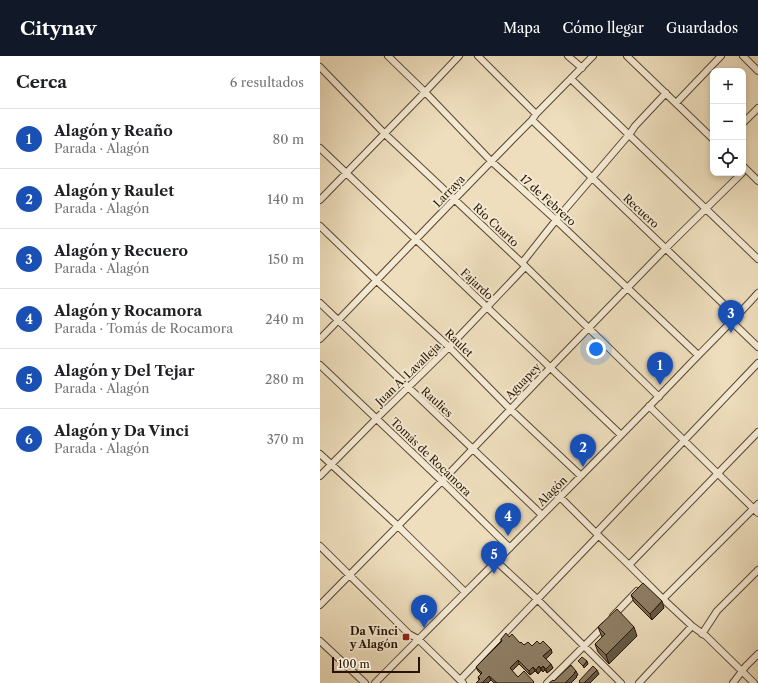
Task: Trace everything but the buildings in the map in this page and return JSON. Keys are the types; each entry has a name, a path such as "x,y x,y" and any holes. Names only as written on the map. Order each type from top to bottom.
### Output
{"street":[{"name":"17 de Febrero","path":"388,56 425,92 491,161 556,220 698,355"},
{"path":"320,200 459,56"},
{"path":"478,56 536,114"},
{"path":"568,56 582,68"},
{"name":"Larraya","path":"320,339 593,56"},
{"path":"627,56 710,136"},
{"path":"676,103 721,56"},
{"path":"743,56 758,71"},
{"name":"Río Cuarto","path":"320,67 385,134 659,397"},
{"path":"571,79 758,259"},
{"name":"Juan A. Lavalleja","path":"320,476 487,307 523,265 556,220 630,135 635,126 666,94"},
{"path":"746,120 758,108"},
{"name":"Recuero","path":"532,120 737,317"},
{"name":"Fajardo","path":"320,148 621,435"},
{"path":"746,172 758,181"},
{"name":"Aguapey","path":"320,605 442,481 472,448 666,248 738,176"},
{"name":"Raulet","path":"320,226 449,347 510,409 581,476"},
{"name":"Alagón","path":"375,683 659,397 698,355 737,317 758,293"},
{"name":"Raulies","path":"320,303 542,515"},
{"path":"732,322 758,347"},
{"path":"320,546 409,634 418,639 462,681 684,440 758,363"},
{"name":"Tomás de Rocamora","path":"320,365 510,548"},
{"path":"649,406 756,509 663,599"},
{"path":"629,565 758,432"},
{"path":"320,454 398,526 465,592"},
{"path":"560,497 663,599 754,683"},
{"path":"496,561 537,599 621,683"},
{"path":"702,634 717,611 758,570"},
{"path":"547,683 584,647 646,582"},
{"path":"639,683 692,626"},
{"path":"320,641 365,683"},
{"path":"733,683 758,654"}],"place":[{"name":"Alagón y Recuero","path":"731,333"},
{"name":"Alagón y Reaño","path":"660,385"},
{"name":"Alagón y Raulet","path":"583,467"},
{"name":"Alagón y Rocamora","path":"508,536"},
{"name":"Alagón y Del Tejar","path":"494,574"},
{"name":"Alagón y Da Vinci","path":"424,628"},
{"name":"Da Vinci y Alagón","path":"406,637"}]}
